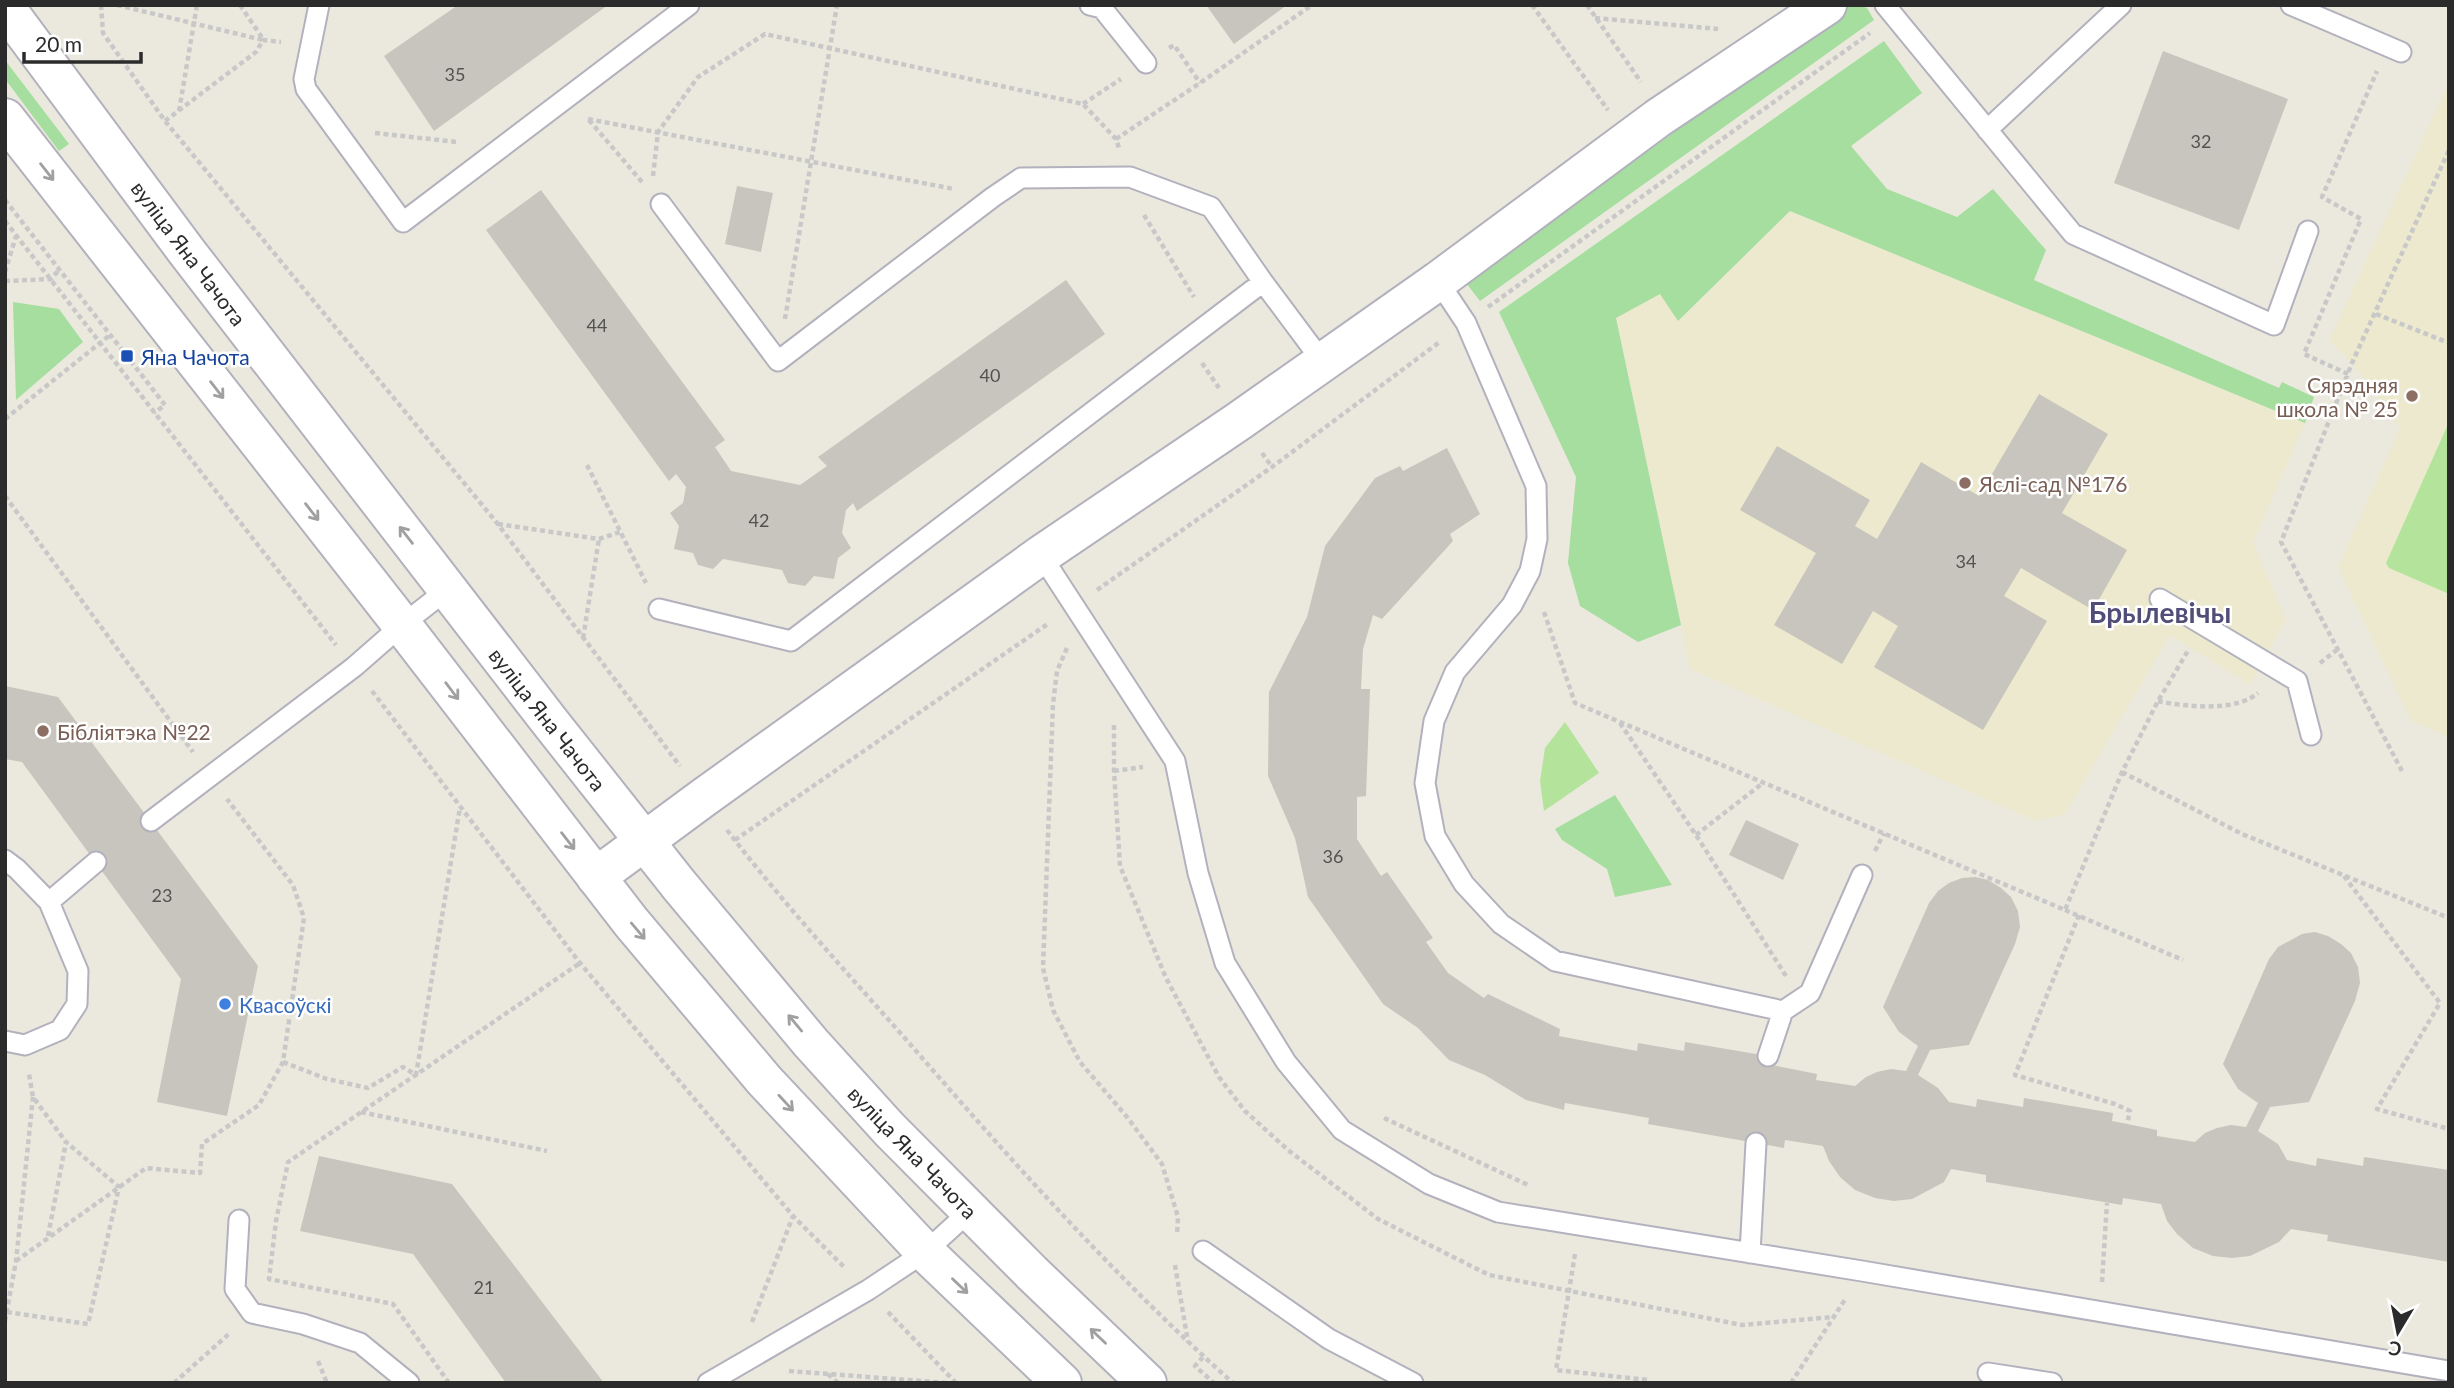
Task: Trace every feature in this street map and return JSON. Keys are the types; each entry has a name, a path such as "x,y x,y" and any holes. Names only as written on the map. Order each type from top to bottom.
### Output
{"main road":[{"path":"596,877 1041,555 1239,421 1438,281 1658,118 1827,5"},
{"name":"вуліца Яна Чачота","path":"5,7 187,252 679,885 811,1043 888,1129 1147,1383"},
{"path":"5,118 596,877 764,1080 925,1252 1062,1383"}],"lane":[{"path":"319,5 304,79 306,89 403,222 689,5"},
{"path":"1090,5 1102,8 1146,62"},
{"path":"1987,130 2121,5"},
{"path":"2291,5 2394,50"},
{"path":"1889,10 2073,234 2274,325 2308,231"},
{"path":"656,198 778,361 1021,178 1130,177 1211,207 1322,361"},
{"path":"1438,281 1466,323 1536,486 1537,539 1530,571 1512,605 1455,672 1434,721 1425,783 1435,836 1464,884 1501,924 1555,961 1783,1011"},
{"path":"659,609 790,640 1263,282"},
{"path":"1041,555 1175,761 1198,873 1225,963 1286,1062 1342,1130 1429,1184 1499,1212 2449,1371"},
{"path":"151,821 354,667 448,589"},
{"path":"2160,599 2297,681 2311,735"},
{"path":"5,860 49,902 78,971 77,1004 60,1030 25,1045 5,1041"},
{"path":"49,902 96,862"},
{"path":"1768,1056 1783,1011 1810,993 1862,874"},
{"path":"1751,1253 1756,1143"},
{"path":"708,1383 868,1290 925,1252 970,1212"},
{"path":"239,1220 236,1289 252,1313 303,1324 360,1343 409,1383"},
{"path":"1203,1251 1329,1339 1412,1383"},
{"path":"1988,1373 2052,1383"}],"path":[{"path":"101,5 103,33 165,121 497,523 735,840 811,932 1028,1179 1188,1343 1233,1383"},
{"path":"117,5 263,40 310,45"},
{"path":"179,111 197,5"},
{"path":"240,5 263,40"},
{"path":"778,361 837,5"},
{"path":"656,198 658,132 698,77 765,34 1083,104 1116,139 1312,5"},
{"path":"1532,5 1615,120"},
{"path":"1587,5 1642,84"},
{"path":"735,840 1272,467 1889,10"},
{"path":"1595,18 1724,29"},
{"path":"165,121 257,52 263,40"},
{"path":"2348,374 2304,354 2361,219 2322,197 2394,50"},
{"path":"552,111 993,197"},
{"path":"588,119 656,198"},
{"path":"374,133 462,143"},
{"path":"2402,771 2281,542 2348,374 2449,150"},
{"path":"5,200 165,405 154,413"},
{"path":"1143,215 1199,305"},
{"path":"5,221 354,667 580,962 793,1216 956,1383"},
{"path":"5,272 16,235"},
{"path":"5,281 51,279 60,270"},
{"path":"2376,314 2449,343"},
{"path":"5,419 110,335"},
{"path":"587,465 659,609"},
{"path":"5,496 210,777 293,885 304,918 283,1062 259,1105 202,1144 200,1173 146,1168 16,1261"},
{"path":"497,523 599,539 620,532"},
{"path":"583,638 599,539"},
{"path":"1530,571 1574,703 2183,960"},
{"path":"1056,618 1071,638 1057,671 1053,704 1042,968 1054,1010 1080,1062 1127,1116 1162,1164 1178,1217 1176,1240"},
{"path":"2066,910 2122,772 2158,701 2204,624"},
{"path":"2158,701 2179,706 2222,705 2250,699 2281,671"},
{"path":"1114,721 1120,866 1166,978 1219,1076 1245,1111 1288,1150 1378,1219 1489,1275 1742,1325 1833,1317"},
{"path":"1620,722 1801,999"},
{"path":"2122,772 2242,834 2449,918"},
{"path":"1696,835 1764,782"},
{"path":"416,1075 460,807"},
{"path":"2344,875 2440,1003 2377,1109 2449,1129"},
{"path":"2079,915 2015,1075 2115,1104 2130,1111 2127,1124"},
{"path":"174,1383 252,1313 269,1279 288,1162 580,962"},
{"path":"5,1321 16,1261 33,1097 25,1045"},
{"path":"283,1062 327,1079 368,1088 403,1067 416,1075"},
{"path":"33,1097 66,1142 119,1187"},
{"path":"360,1112 547,1151"},
{"path":"1372,1112 1534,1188"},
{"path":"48,1237 66,1142"},
{"path":"7,1312 88,1324 119,1187"},
{"path":"793,1216 734,1368 948,1383"},
{"path":"1580,1226 1556,1370 1648,1380 1647,1383"},
{"path":"1175,1263 1188,1343"},
{"path":"1791,1383 1862,1271"},
{"path":"269,1279 393,1304 449,1383"},
{"path":"1203,1357 1195,1366 1214,1383"},
{"path":"828,1374 838,1383"}],"shaded area":[{"name":"Сярэдняя школа № 25","path":"2449,83 2449,737 2411,721 2338,567 2400,428 2352,363 2329,340"},
{"name":"Яслі-сад №176","path":"1790,211 2305,423 2253,543 2286,619 2250,685 2170,635 2065,814 2036,821 1690,669 1616,318 1660,293 1679,321"}],"green space":[{"path":"1849,5 1867,8 1874,20 1480,301 1466,283"},
{"path":"1884,41 1922,93 1851,146 1887,189 1957,217 1993,189 2046,250 2034,280 2279,388 2282,382 2314,397 2305,423 1790,211 1678,321 1660,294 1616,318 1681,625 1638,642 1580,606 1568,563 1576,477 1499,312"},
{"path":"5,60 69,144 59,151 5,79"},
{"path":"13,302 59,309 83,342 16,400"},
{"path":"2449,422 2449,594 2389,568 2386,563"},
{"path":"1565,722 1599,773 1544,811 1540,781 1545,748"},
{"path":"1615,795 1672,885 1615,897 1607,869 1562,840 1555,829"}],"building":[{"path":"458,5 608,5 434,131 384,56"},
{"path":"1206,5 1287,5 1234,44"},
{"path":"2163,51 2288,99 2239,230 2114,183"},
{"path":"737,186 773,193 761,252 725,244"},
{"path":"541,190 725,440 715,447 731,471 800,485 827,466 818,457 1066,280 1105,334 857,511 853,503 846,510 842,533 851,548 838,558 834,579 814,576 805,586 788,583 782,570 723,559 713,569 698,565 693,553 674,549 679,526 670,513 683,503 686,487 676,474 669,481 486,230"},
{"path":"2039,394 2108,434 2062,513 2127,550 2093,610 2021,568 2004,596 2047,621 1983,730 1874,667 1898,626 1873,611 1842,664 1774,625 1816,553 1740,510 1777,446 1870,500 1855,526 1877,539 1921,462 1979,496"},
{"path":"1447,448 1480,514 1450,534 1453,541 1382,619 1373,615 1363,649 1361,689 1370,689 1366,796 1357,797 1357,839 1381,876 1387,872 1433,938 1426,942 1448,973 1484,998 1488,994 1560,1029 1559,1036 1637,1051 1638,1043 1684,1051 1685,1042 1768,1056 1773,1057 1772,1065 1817,1074 1816,1080 1855,1086 1877,1072 1891,1069 1906,1071 1918,1046 1899,1032 1883,1007 1929,903 1938,891 1949,883 1975,877 1988,880 2011,897 2018,911 2020,927 2015,944 1969,1045 1930,1050 1918,1075 1938,1088 1949,1102 1976,1107 1977,1099 2023,1107 2024,1098 2113,1113 2112,1121 2157,1130 2157,1136 2195,1142 2205,1133 2217,1128 2231,1125 2246,1127 2258,1103 2238,1089 2223,1064 2269,959 2278,947 2302,934 2315,932 2328,936 2351,953 2358,967 2360,983 2355,1001 2309,1102 2270,1107 2258,1131 2278,1144 2287,1160 2316,1166 2317,1158 2363,1166 2364,1157 2449,1170 2449,1262 2327,1241 2328,1235 2291,1229 2279,1242 2250,1256 2213,1256 2193,1248 2177,1234 2167,1221 2161,1204 2123,1198 2122,1205 1986,1182 1986,1175 1951,1169 1944,1182 1912,1199 1894,1201 1875,1198 1855,1190 1840,1177 1823,1146 1785,1140 1784,1148 1648,1124 1649,1118 1565,1103 1564,1110 1526,1100 1485,1075 1449,1060 1418,1028 1383,1004 1308,897 1295,838 1268,776 1269,692 1307,617 1325,546 1375,478 1400,466 1403,471"},
{"path":"5,686 58,697 258,966 227,1116 157,1102 181,979 22,762 5,759"},
{"path":"1746,820 1799,844 1783,880 1729,855"},
{"path":"319,1156 452,1184 604,1383 506,1383 413,1254 300,1231"}],"place":[{"name":"Яна Чачота","path":"127,356"},
{"name":"Сярэдняя школа № 25","path":"2412,396"},
{"name":"Яслі-сад №176","path":"1965,483"},
{"name":"Бібліятэка №22","path":"43,731"},
{"name":"Квасоўскі","path":"225,1004"}],"district":[{"name":"Брылевічы","path":"2160,612"}]}
